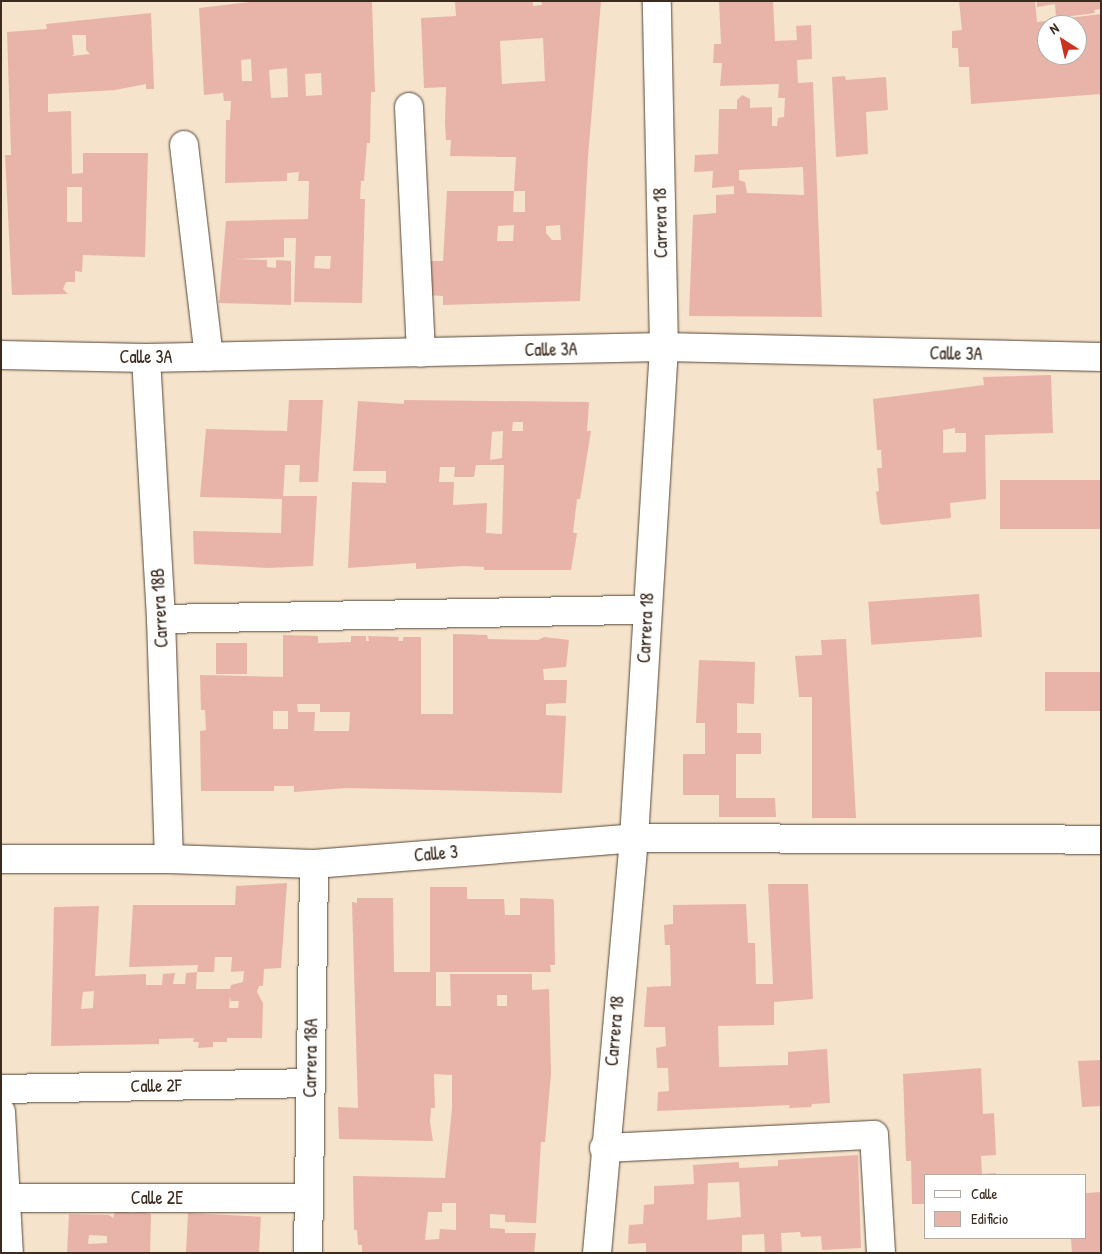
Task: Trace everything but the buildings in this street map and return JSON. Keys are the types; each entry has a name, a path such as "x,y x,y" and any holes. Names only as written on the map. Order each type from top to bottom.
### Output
{"street":[{"name":"Carrera 18","path":"597,1253 604,1148 634,838 664,347 657,1"},
{"path":"409,107 421,353"},
{"path":"184,145 209,357"},
{"name":"Calle 3A","path":"1,355 146,358 664,347 1101,357"},
{"name":"Carrera 18B","path":"146,358 161,619 168,859"},
{"path":"161,619 647,610"},
{"name":"Calle 3","path":"1,859 168,859 314,864 634,838 1101,840"},
{"name":"Carrera 18A","path":"308,1253 314,864"},
{"name":"Calle 2F","path":"1,1089 311,1083"},
{"path":"1,1112 9,1253"},
{"path":"604,1148 874,1135 881,1253"},
{"name":"Calle 2E","path":"6,1198 308,1198"}]}
